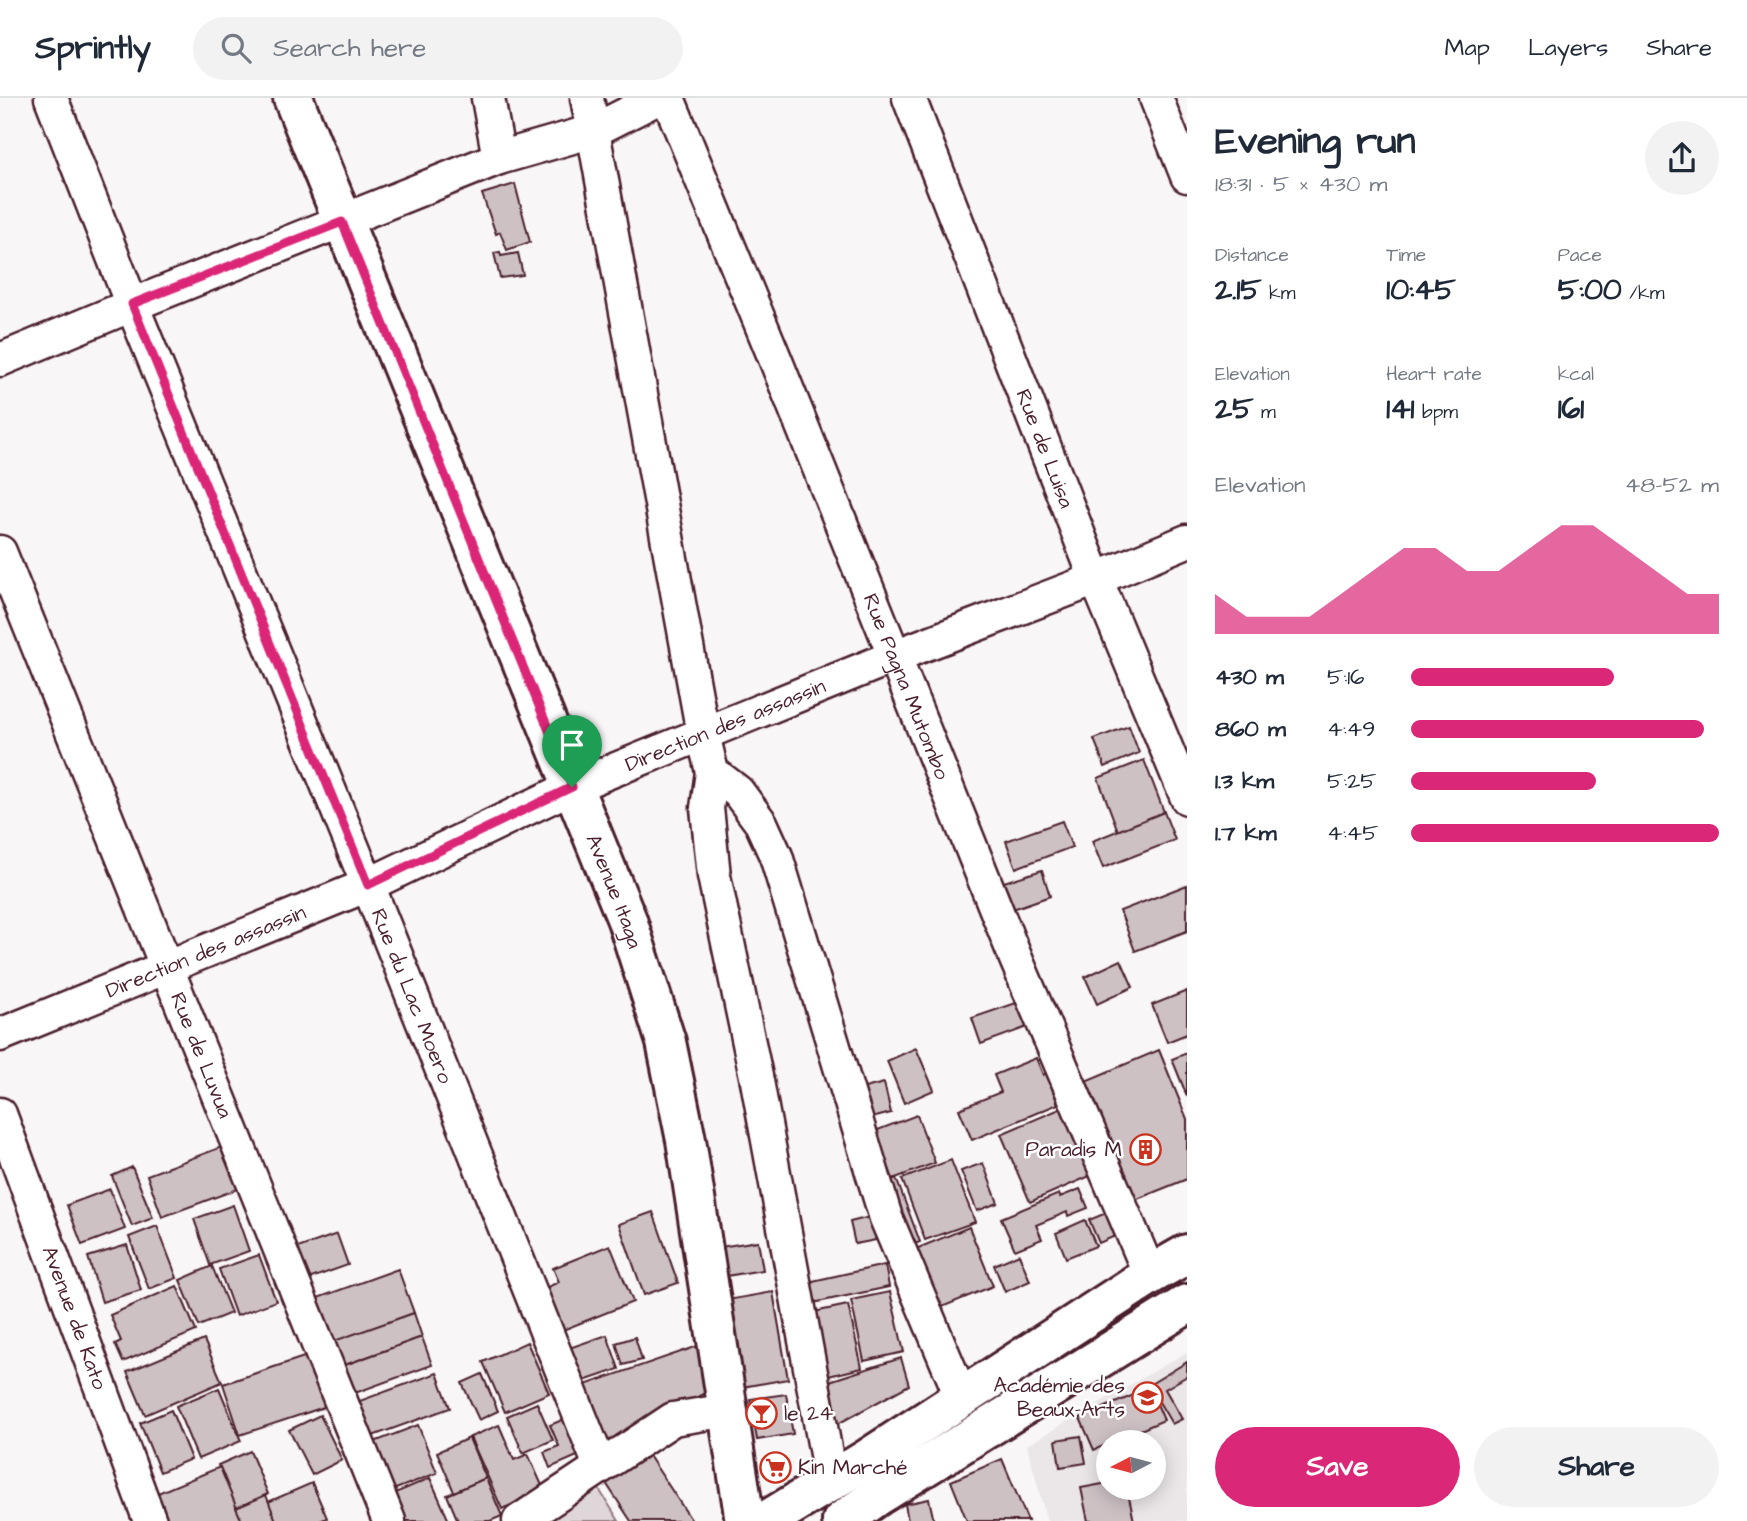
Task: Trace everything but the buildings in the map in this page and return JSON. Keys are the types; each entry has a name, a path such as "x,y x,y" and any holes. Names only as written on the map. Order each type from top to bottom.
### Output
{"street":[{"name":"Rue du Lac Moero","path":"51,98 600,1466"},
{"name":"Avenue Itaga","path":"293,98 627,920 666,1042 686,1140 746,1521"},
{"path":"488,98 499,158"},
{"path":"587,98 712,772 707,808 714,876 757,1081 831,1480"},
{"path":"0,360 132,304 499,158 593,131 658,98"},
{"name":"Rue Pagna Mutombo","path":"667,98 1016,959 1150,1275"},
{"name":"Rue de Luisa","path":"909,98 1096,579 1187,798"},
{"path":"1156,98 1187,176"},
{"name":"Direction des assassin","path":"0,1035 368,885 572,787 1187,541"},
{"name":"Rue de Luvua","path":"0,552 389,1521"},
{"path":"712,772 737,792 761,823 776,856 886,1218 961,1396"},
{"name":"Avenue de Kato","path":"0,1114 150,1521"},
{"path":"766,1521 1187,1254"},
{"path":"842,1521 880,1508 1187,1304"},
{"path":"519,1521 674,1419 728,1410"},
{"path":"869,1458 880,1508"}],"shaded area":[{"name":"Académie des Beaux-Arts","path":"1187,1352 1187,1521 1047,1521 1027,1445"},
{"path":"595,1483 619,1521 537,1521"}],"place":[{"name":"Paradis M","path":"1145,1149"},
{"name":"Académie des Beaux-Arts","path":"1148,1397"},
{"name":"le 24","path":"761,1413"},
{"name":"Kin Marché","path":"775,1467"}],"route":[{"path":"342,222 572,787 368,885 132,304 342,222"}]}
